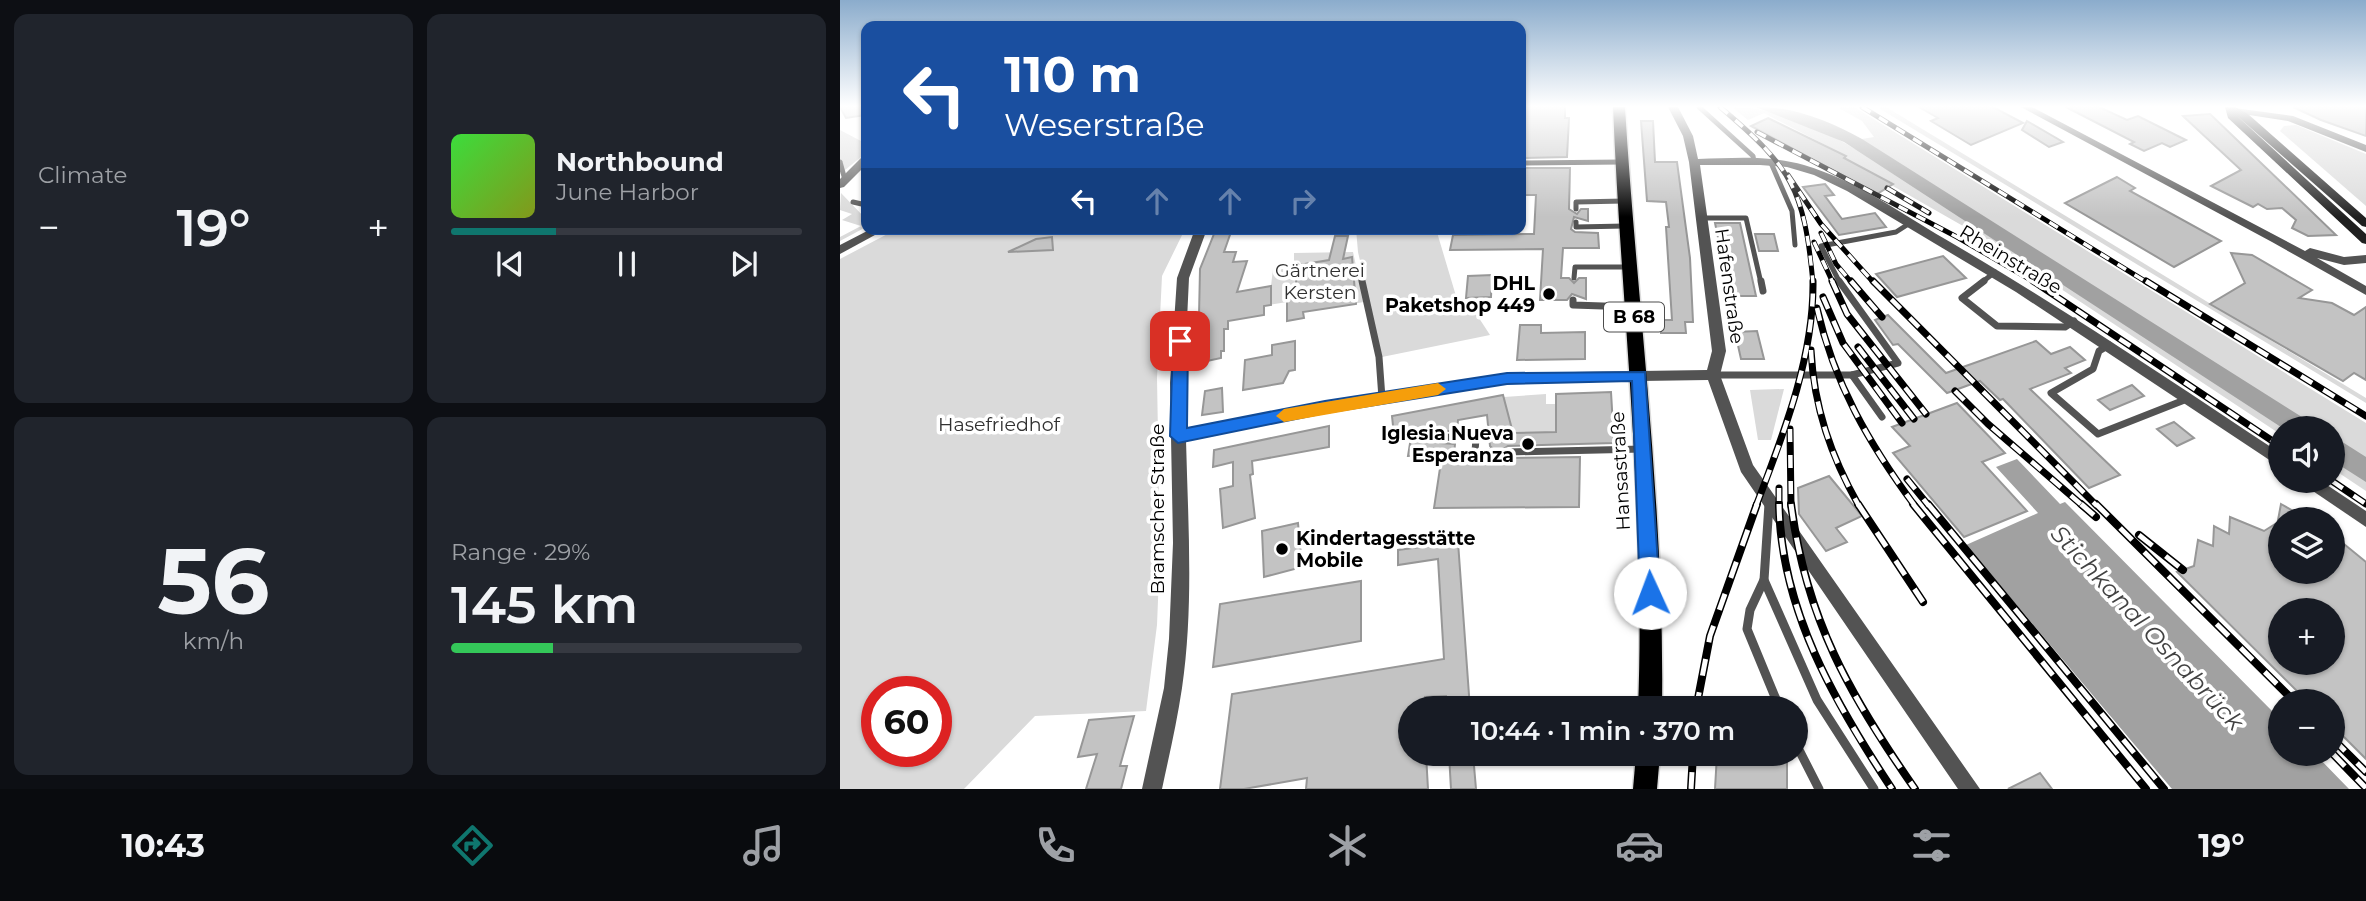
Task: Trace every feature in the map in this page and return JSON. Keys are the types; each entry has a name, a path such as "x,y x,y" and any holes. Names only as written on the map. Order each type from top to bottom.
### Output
{"main road":[{"name":"Hansastraße","path":"1620,144 1628,267 1640,376 1651,624 1650,696"},
{"path":"2261,144 2366,240"},
{"path":"2276,144 2366,224"},
{"path":"1645,789 1647,766"}],"street":[{"name":"Hafenstraße","path":"1690,144 1719,351 1713,375 1724,398 1733,438 1743,461 1769,503 1970,789"},
{"path":"2096,144 2276,239 2366,291"},
{"name":"Rheinstraße","path":"1694,162 1722,166 1771,163 1819,173 1995,272 2074,321 2188,399 2234,437 2268,455"},
{"path":"842,182 861,164"},
{"path":"840,250 869,235"},
{"name":"Bramscher Straße","path":"1152,789 1173,688 1178,639 1177,383 1183,278 1187,258 1198,235"},
{"path":"2276,239 2344,261 2366,259"},
{"path":"2310,252 2366,281"},
{"path":"1178,436 1507,378 1713,375"},
{"path":"2327,493 2366,520"}],"lane":[{"path":"1740,144 1753,156 1754,162"},
{"path":"840,162 842,182"},
{"path":"1526,163 1621,162"},
{"path":"1771,163 1792,211 1795,245"},
{"path":"853,201 861,203"},
{"path":"1576,209 1576,202 1623,201"},
{"path":"1700,218 1746,218 1763,291"},
{"path":"1576,222 1576,227 1625,226"},
{"path":"1713,375 1852,375 1898,363 1870,329 1829,264 1821,246 1896,232 1910,223"},
{"path":"1574,278 1575,267 1628,267"},
{"path":"1359,269 1379,357 1382,398"},
{"path":"1995,272 1962,298 1997,327 2065,327 2074,321"},
{"path":"1573,300 1573,305 1633,307"},
{"path":"2109,345 2099,351 2093,369 2051,393 2098,434 2188,399"},
{"path":"1852,375 1882,417"},
{"path":"1441,437 1476,438 1475,452 1489,452"},
{"path":"1508,452 1643,449"},
{"path":"1769,503 1764,579 1818,700 1874,789"},
{"path":"1764,579 1750,610 1747,629 1775,696"},
{"path":"1807,766 1819,789"}],"green space":[{"path":"840,144 861,144 861,157 840,174"},
{"path":"1823,144 1846,144 1855,149 1859,144 1914,144 2366,423 2366,491 2345,477 2345,416 2268,416 2268,426 1984,238 1844,158 1846,156"},
{"path":"1938,144 1947,144 2366,398 2366,403"},
{"path":"2295,144 2341,144 2366,154 2366,206"},
{"path":"841,193 861,214 861,226 842,220 852,214 840,210"},
{"path":"861,226 861,230 840,241 840,237"},
{"name":"Hasefriedhof","path":"886,235 1182,235 1162,276 1157,378 1160,550 1157,625 1146,711 1035,716 964,789 840,789 840,259"},
{"path":"1357,235 1438,235 1459,306 1477,315 1490,335 1382,357"},
{"name":"Gärtnerei Kersten","path":"1353,252 1364,302 1304,312 1304,318 1287,321 1287,302 1250,308 1250,290 1271,286 1273,269 1294,269 1294,253"},
{"path":"1784,389 1771,440 1758,440 1750,390"},
{"path":"1546,394 1546,404 1556,404 1588,431 1509,433 1504,397"}],"water":[{"path":"1847,144 1870,144 2300,416 2268,416 2268,419"},
{"path":"2345,444 2366,457 2366,482 2345,469"},
{"name":"Stichkanal Osnabrück","path":"2017,459 2060,504 2065,502 2268,707 2268,766 2327,766 2349,789 2172,789 1966,545 2038,513 1996,467"}],"building":[{"path":"1526,144 1568,144 1567,157 1526,158"},
{"path":"1643,144 1654,144 1655,162 1677,162 1690,258 1693,322 1685,322 1686,333 1661,333 1661,320 1672,320 1666,227 1669,227 1666,202 1647,201"},
{"path":"1784,144 1821,144 1893,184 1877,194"},
{"path":"2130,144 2160,144 2144,151"},
{"path":"2213,144 2241,144 2336,235 2308,236 2292,228 2296,220 2282,208 2267,209 2258,204 2253,207 2211,186 2241,170"},
{"path":"1526,168 1570,168 1569,209 1577,214 1581,209 1588,209 1588,221 1574,217 1571,229 1575,232 1598,233 1599,248 1563,248 1561,278 1569,278 1574,283 1579,278 1586,278 1586,299 1572,294 1567,300 1540,300 1543,249 1450,250 1453,235 1534,234 1536,195 1526,195"},
{"path":"2117,177 2135,188 2130,191 2221,241 2174,267 2065,203"},
{"path":"1825,184 1834,195 1825,196 1842,219 1875,213 1886,227 1839,235 1803,187"},
{"path":"1715,223 1740,223 1756,296 1730,296"},
{"path":"1755,234 1774,234 1778,251 1759,251"},
{"path":"1214,235 1230,235 1224,252 1236,252 1233,262 1247,261 1237,292 1271,286 1271,305 1264,306 1264,315 1228,321 1228,329 1224,329 1224,351 1221,351 1221,358 1198,363 1200,269"},
{"name":"Gärtnerei Kersten","path":"1335,236 1348,236 1343,259 1352,257 1356,304 1303,312 1304,318 1287,321 1287,294 1295,292 1298,265 1329,260"},
{"path":"1052,237 1053,250 1008,252 1036,239"},
{"path":"2231,253 2252,255 2312,290 2299,298 2332,303 2354,315 2366,307 2366,380 2354,373 2343,381 2210,304 2245,283"},
{"path":"1943,256 1966,278 1897,297 1876,274"},
{"path":"1492,275 1491,297 1466,298 1468,276"},
{"path":"1888,315 1946,373 2036,341 2051,354 2070,347 2085,360 2065,368 2071,373 2030,389 2120,475 2089,488 2003,399 2000,400 1980,381 1947,393 1898,344 1893,345 1875,320"},
{"path":"1520,325 1541,325 1541,333 1585,332 1585,359 1517,360"},
{"path":"1757,331 1764,359 1741,359 1735,332"},
{"path":"1295,341 1295,370 1289,371 1283,383 1243,390 1245,360 1272,355 1272,345"},
{"path":"2132,385 2144,396 2110,410 2098,400"},
{"path":"1222,388 1223,412 1202,415 1205,391"},
{"path":"1611,392 1614,443 1508,446 1502,450 1503,456 1580,457 1579,507 1434,508 1442,455 1408,456 1412,431 1394,435 1392,416 1503,395 1513,433 1556,432 1556,394","holes":["1487,415 1490,446 1495,451 1491,458 1454,455 1455,444 1440,443 1435,439 1439,431 1457,431 1458,420"]},
{"path":"1957,403 2005,453 1982,462 2027,511 1964,537 1893,453 1910,446 1892,427"},
{"path":"2174,422 2194,438 2177,446 2157,429"},
{"path":"1329,426 1329,447 1252,461 1253,474 1250,475 1255,518 1223,528 1220,489 1233,486 1233,462 1213,467 1214,450"},
{"path":"1829,476 1862,516 1836,528 1847,542 1826,551 1799,514 1798,488"},
{"path":"2230,517 2264,531 2268,528 2268,584 2345,584 2345,545 2366,562 2366,759 2345,738 2345,689 2295,689 2281,675 2345,675 2345,598 2268,598 2268,662 2177,572 2194,566 2198,540 2213,546 2214,526 2229,534"},
{"name":"Kindertagesstätte Mobile","path":"1298,523 1302,567 1264,577 1262,531"},
{"path":"1458,542 1469,696 1398,696 1398,766 1427,766 1428,789 1306,789 1307,778 1244,789 1220,789 1232,694 1444,659 1438,559 1398,565 1398,550"},
{"path":"1361,581 1361,641 1213,667 1220,604"},
{"path":"1134,716 1120,766 1127,766 1121,789 1086,789 1097,754 1078,757 1089,720"},
{"path":"1450,766 1474,766 1476,789 1451,789"},
{"path":"1716,766 1787,766 1787,789 1715,789"},
{"path":"2040,773 2052,789 2008,789"}],"railway":[{"path":"1761,144 1779,164 1799,202 1805,224 1813,283"},
{"path":"1780,144 1957,237 2036,283"},
{"path":"1922,144 2148,283"},
{"path":"1788,175 1821,224 1874,283"},
{"path":"1887,188 1929,213"},
{"path":"1821,233 1836,264 1852,283"},
{"path":"1814,242 1833,283"},
{"path":"1832,281 1847,314 1926,414"},
{"path":"1851,281 1882,317"},
{"path":"1873,281 2097,506"},
{"path":"2146,281 2366,416"},
{"path":"1756,506 1786,424 1803,367 1812,310 1813,283"},
{"path":"2036,283 2268,438"},
{"path":"1823,297 1843,343 1902,423"},
{"path":"1817,308 1833,362 1855,412 1915,506"},
{"path":"1858,347 1914,419"},
{"path":"1811,350 1820,412 1832,450 1859,506"},
{"path":"1955,391 1988,424 2083,506"},
{"path":"1790,429 1791,506"},
{"path":"1907,479 1929,506"},
{"path":"1779,488 1779,504"},
{"path":"2345,490 2366,504"},
{"path":"1698,696 1710,636 1757,504"},
{"path":"1779,504 1789,581 1815,654 1851,723 1892,789"},
{"path":"1791,504 1808,584 1834,655 1870,721 1915,789"},
{"path":"1858,504 1923,602"},
{"path":"1913,504 2146,789"},
{"path":"1928,504 2164,789"},
{"path":"2081,504 2096,517"},
{"path":"2096,504 2282,689"},
{"path":"2139,535 2183,570"},
{"path":"2345,751 2366,772"},
{"path":"1691,789 1692,766"},
{"path":"2345,766 2366,788"}],"slow traffic":[{"path":"1284,416 1438,389"}],"place":[{"name":"DHL Paketshop 449","path":"1549,294"},
{"name":"Iglesia Nueva Esperanza","path":"1528,444"},
{"name":"Kindertagesstätte Mobile","path":"1282,549"}],"route":[{"path":"1180,341 1177,383 1178,436 1325,407 1507,378 1640,376 1650,593"}]}
